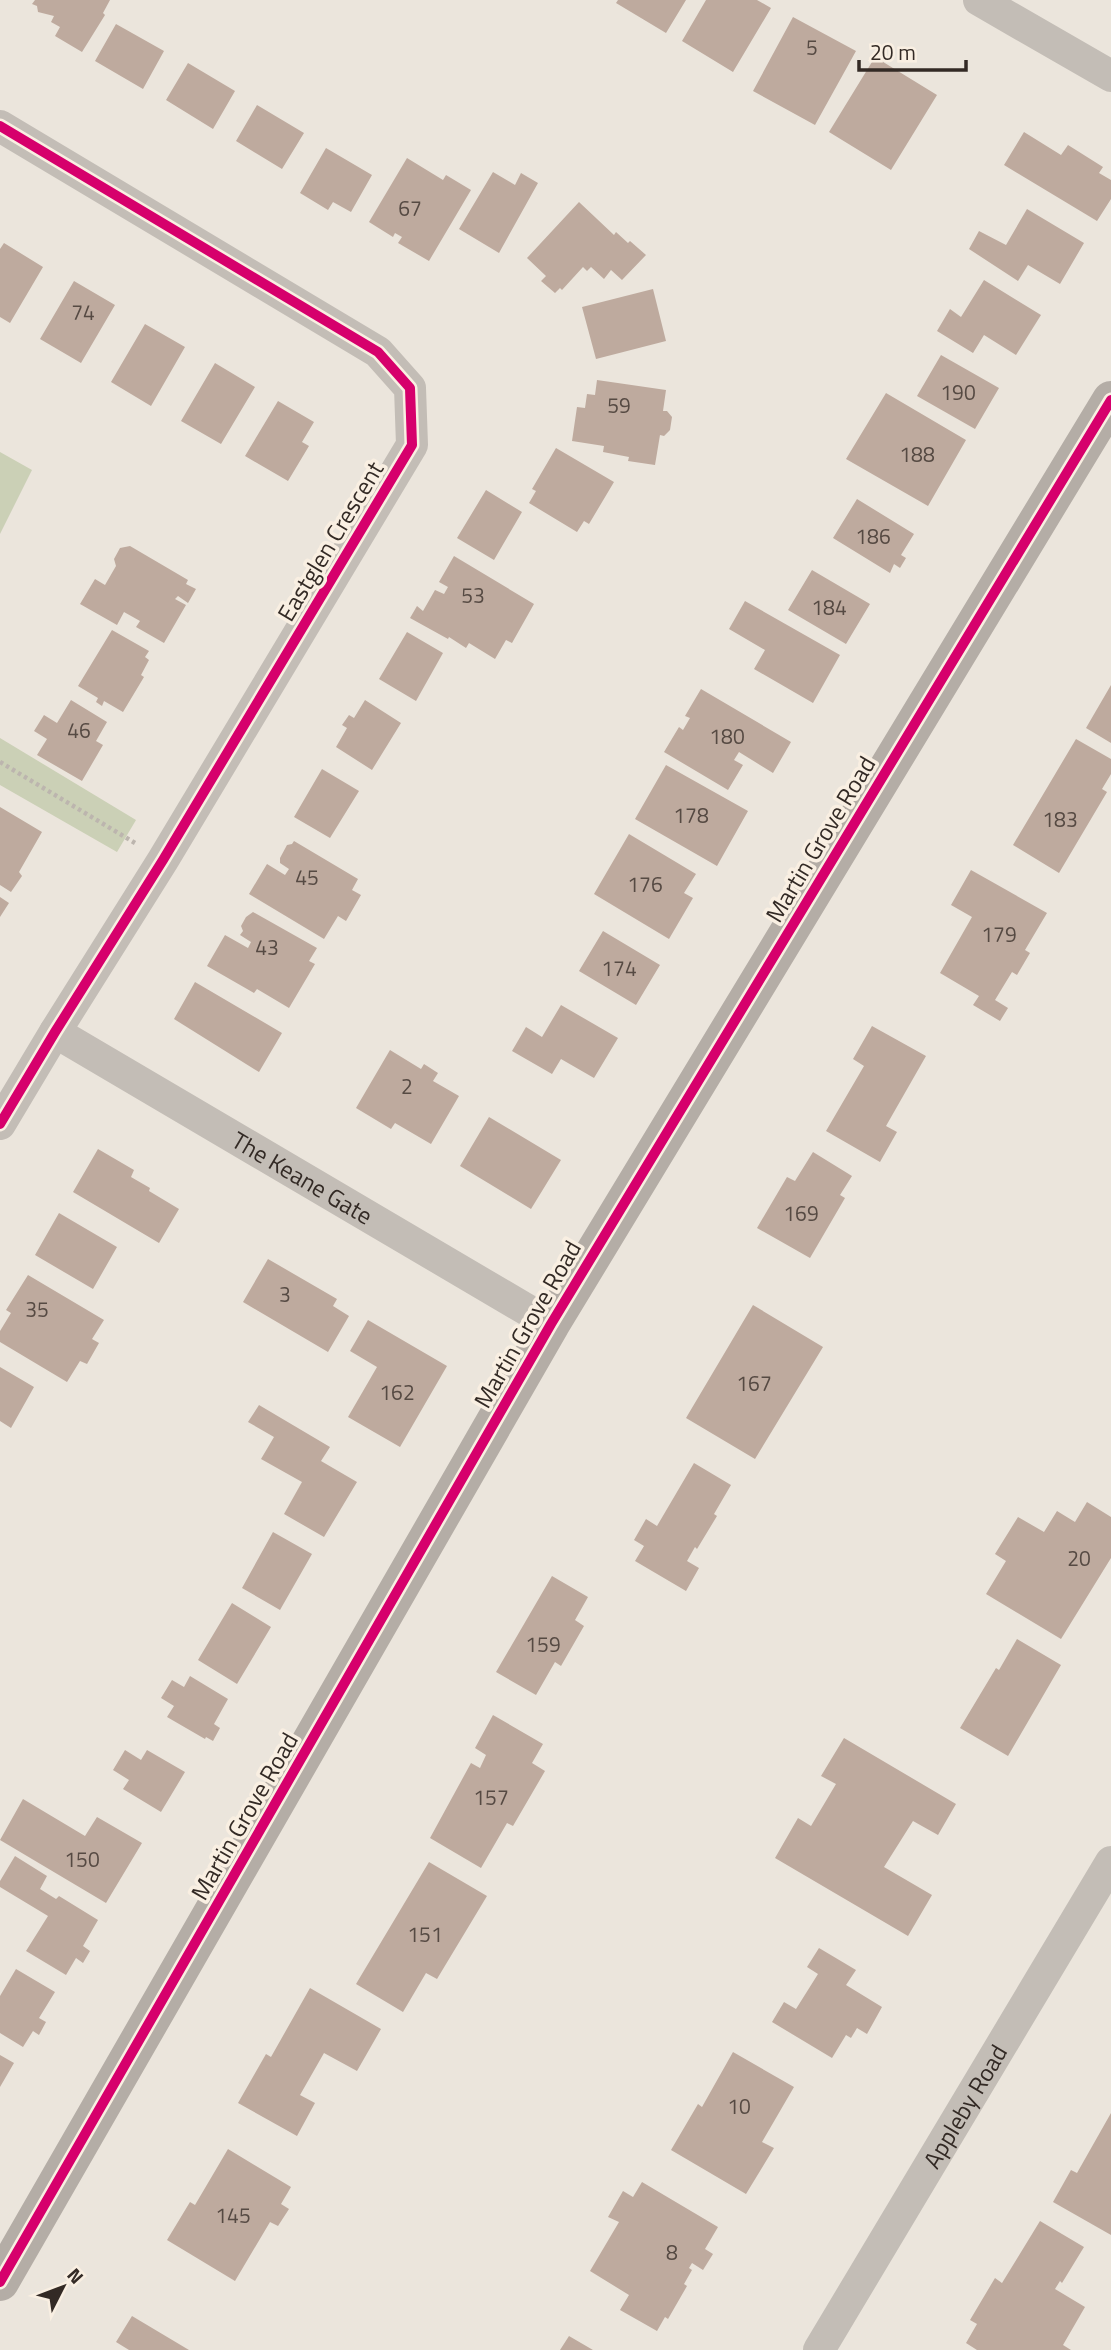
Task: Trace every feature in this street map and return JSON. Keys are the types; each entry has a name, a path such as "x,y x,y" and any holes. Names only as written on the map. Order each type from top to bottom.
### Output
{"main road":[{"name":"Martin Grove Road","path":"0,2282 551,1324 1111,400"}],"street":[{"path":"979,0 1111,76"},
{"name":"Eastglen Crescent","path":"0,126 378,352 410,388 412,445 163,860 54,1031 0,1124"},
{"name":"The Keane Gate","path":"54,1031 551,1324"},
{"name":"Appleby Road","path":"819,2350 1111,1862"}],"path":[{"path":"0,762 163,860"}],"green space":[{"path":"0,452 32,470 0,534"},
{"path":"0,738 136,820 117,852 0,785"}],"building":[{"path":"35,0 110,0 103,13 105,15 82,52 55,36 60,27 51,22 54,16 38,12 37,6 32,4"},
{"path":"618,0 686,0 666,33 616,3"},
{"path":"706,0 757,0 771,8 733,72 682,41"},
{"path":"793,17 856,51 815,125 753,91"},
{"path":"116,24 164,51 143,89 95,61"},
{"path":"875,57 937,95 891,170 829,132"},
{"path":"188,63 235,91 213,129 166,100"},
{"path":"257,105 304,133 282,169 236,141"},
{"path":"1024,132 1061,155 1068,145 1103,167 1099,173 1111,180 1111,199 1097,221 1004,165"},
{"path":"326,148 372,175 351,212 333,202 328,210 300,193"},
{"path":"407,158 443,180 446,175 471,190 429,261 398,243 402,237 395,233 393,237 369,222"},
{"path":"493,172 515,185 521,173 538,183 499,253 459,229"},
{"path":"579,202 614,235 616,232 646,255 622,280 611,270 604,279 591,267 587,271 583,267 562,290 560,288 555,293 541,281 546,276 527,258"},
{"path":"1027,209 1084,243 1060,284 1028,265 1018,281 969,249 979,231 1006,245"},
{"path":"4,243 43,267 10,323 0,317 0,249"},
{"path":"984,280 1041,315 1016,355 984,335 973,353 937,331 950,309 961,317"},
{"path":"74,281 115,305 81,363 40,339"},
{"path":"653,289 666,341 596,359 582,307"},
{"path":"145,324 185,347 151,406 111,382"},
{"path":"941,355 999,388 975,429 917,396"},
{"path":"215,363 255,387 221,444 181,421"},
{"path":"597,380 666,390 663,411 667,411 672,417 670,430 664,436 660,435 655,465 628,461 629,457 603,452 604,446 572,441 577,407 585,408 587,394 595,395"},
{"path":"886,393 966,440 928,506 846,459"},
{"path":"278,401 314,422 302,442 309,446 288,481 245,456"},
{"path":"556,448 614,482 589,524 584,521 577,532 529,503 536,491 532,489"},
{"path":"486,490 522,512 494,560 457,538"},
{"path":"857,499 914,534 901,555 906,558 900,568 894,564 890,573 833,538"},
{"path":"130,546 188,580 186,584 196,589 188,603 178,596 175,599 186,605 164,643 136,627 140,621 124,612 117,625 80,604 95,579 105,585 116,566 114,559 120,548"},
{"path":"454,556 534,604 512,643 506,640 495,659 469,643 466,648 410,618 417,606 423,611 435,590 444,594 448,587 439,582"},
{"path":"812,570 870,604 846,644 788,610"},
{"path":"745,601 840,655 813,703 754,669 765,650 729,629"},
{"path":"112,630 149,651 145,657 149,660 141,675 144,677 123,712 104,701 102,706 96,702 98,698 78,686"},
{"path":"407,632 443,653 416,701 379,679"},
{"path":"1111,685 1111,743 1086,728"},
{"path":"701,689 791,742 773,773 739,752 734,760 743,765 728,790 664,752 679,727 683,730 690,718 685,716"},
{"path":"71,700 107,722 96,741 103,745 82,781 37,755 47,739 34,731 44,715 57,723"},
{"path":"365,700 401,723 372,770 336,747 347,728 342,725 349,715 354,718"},
{"path":"1076,739 1111,759 1111,774 1102,789 1107,792 1059,873 1013,845"},
{"path":"666,765 748,811 717,866 635,819"},
{"path":"322,769 359,791 330,838 294,817"},
{"path":"0,807 42,832 19,872 22,876 11,892 0,885"},
{"path":"629,834 696,874 684,893 693,898 669,939 594,894"},
{"path":"294,841 358,879 352,890 361,895 346,921 338,916 324,939 249,894 267,864 285,875 289,869 280,863 280,858 287,845"},
{"path":"971,870 1047,913 1025,950 1030,953 1017,975 1012,972 995,1000 1008,1008 1000,1021 973,1005 979,996 940,973 972,917 951,905"},
{"path":"0,897 9,903 0,917"},
{"path":"253,912 317,948 309,961 315,964 289,1008 257,989 254,993 207,966 225,935 248,948 251,942 240,935 243,931 241,926"},
{"path":"603,931 660,965 636,1005 579,971"},
{"path":"195,982 282,1033 259,1072 174,1019"},
{"path":"561,1005 618,1038 594,1078 561,1059 552,1074 512,1051 526,1027 542,1037"},
{"path":"872,1026 926,1056 886,1126 897,1132 880,1162 826,1131 864,1066 853,1059"},
{"path":"390,1050 421,1069 424,1064 438,1073 433,1081 459,1096 431,1144 395,1123 391,1129 356,1108"},
{"path":"489,1117 561,1160 531,1209 460,1166"},
{"path":"98,1149 134,1170 131,1177 179,1209 159,1243 73,1192"},
{"path":"813,1152 852,1176 840,1195 845,1198 810,1258 757,1228 787,1177 795,1181"},
{"path":"59,1213 117,1247 93,1289 35,1255"},
{"path":"268,1259 337,1299 333,1306 349,1316 328,1352 243,1302"},
{"path":"28,1275 104,1320 92,1339 99,1343 87,1364 80,1361 67,1382 0,1342 0,1331 11,1313 6,1310"},
{"path":"753,1305 823,1347 755,1459 686,1418"},
{"path":"368,1320 447,1366 400,1447 348,1417 377,1367 350,1351"},
{"path":"0,1367 34,1387 11,1428 0,1421"},
{"path":"259,1405 330,1447 321,1461 357,1482 324,1537 284,1514 302,1482 261,1459 274,1437 248,1422"},
{"path":"694,1463 731,1485 714,1514 717,1516 687,1561 699,1568 686,1591 635,1561 644,1546 634,1540 646,1519 657,1526"},
{"path":"1087,1502 1111,1517 1111,1558 1061,1639 986,1594 1006,1561 995,1554 1018,1517 1044,1532 1057,1511 1075,1522"},
{"path":"273,1532 312,1554 280,1610 242,1588"},
{"path":"552,1576 588,1597 575,1620 584,1626 561,1666 555,1662 536,1695 496,1672"},
{"path":"232,1603 271,1627 237,1684 198,1660"},
{"path":"1017,1639 1061,1665 1008,1756 960,1728"},
{"path":"190,1676 228,1699 214,1724 220,1728 213,1741 167,1717 174,1706 161,1698 172,1680 184,1687"},
{"path":"493,1715 543,1744 532,1763 545,1771 513,1826 507,1823 481,1868 430,1838 471,1763 480,1768 486,1755 475,1748"},
{"path":"844,1738 956,1804 938,1835 913,1821 884,1867 932,1895 908,1936 775,1858 798,1818 811,1826 836,1784 821,1776"},
{"path":"125,1750 141,1760 147,1750 185,1772 161,1812 123,1789 129,1780 113,1770"},
{"path":"23,1799 85,1836 97,1817 142,1843 106,1903 0,1840"},
{"path":"15,1856 47,1876 40,1889 56,1899 59,1896 98,1920 83,1946 90,1951 83,1963 76,1958 66,1975 26,1951 48,1916 0,1887 0,1881"},
{"path":"429,1862 487,1896 437,1979 426,1973 403,2012 356,1984"},
{"path":"819,1948 856,1970 846,1985 882,2007 867,2034 857,2028 851,2038 846,2035 832,2058 772,2022 784,2002 796,2009 818,1974 807,1967"},
{"path":"16,1969 55,1992 39,2018 46,2022 39,2035 33,2031 23,2047 0,2033 0,1996"},
{"path":"310,1988 381,2029 357,2071 324,2053 300,2095 315,2103 297,2136 238,2103 266,2054 271,2057"},
{"path":"733,2052 794,2087 762,2142 774,2148 746,2194 671,2150 698,2104 702,2107"},
{"path":"0,2055 14,2063 0,2087"},
{"path":"1111,2113 1111,2235 1053,2202 1071,2170 1077,2173"},
{"path":"228,2149 291,2187 281,2204 289,2209 278,2226 270,2222 235,2281 167,2240 190,2202 195,2205"},
{"path":"642,2182 718,2227 705,2249 713,2254 703,2270 692,2263 689,2268 692,2270 684,2284 687,2286 668,2319 665,2317 657,2331 620,2310 629,2295 590,2271 619,2222 608,2217 623,2191 633,2197"},
{"path":"1040,2221 1084,2247 1062,2283 1060,2281 1055,2289 1085,2307 1063,2345 1071,2350 977,2350 966,2343 977,2324 970,2320 995,2278 1002,2283"},
{"path":"132,2316 189,2350 129,2350 116,2342"},
{"path":"569,2336 593,2350 560,2350"}],"cycle path":[{"path":"0,126 378,352 410,388 412,445 163,860 0,1124"},
{"path":"0,2282 551,1324 1111,400"}]}
